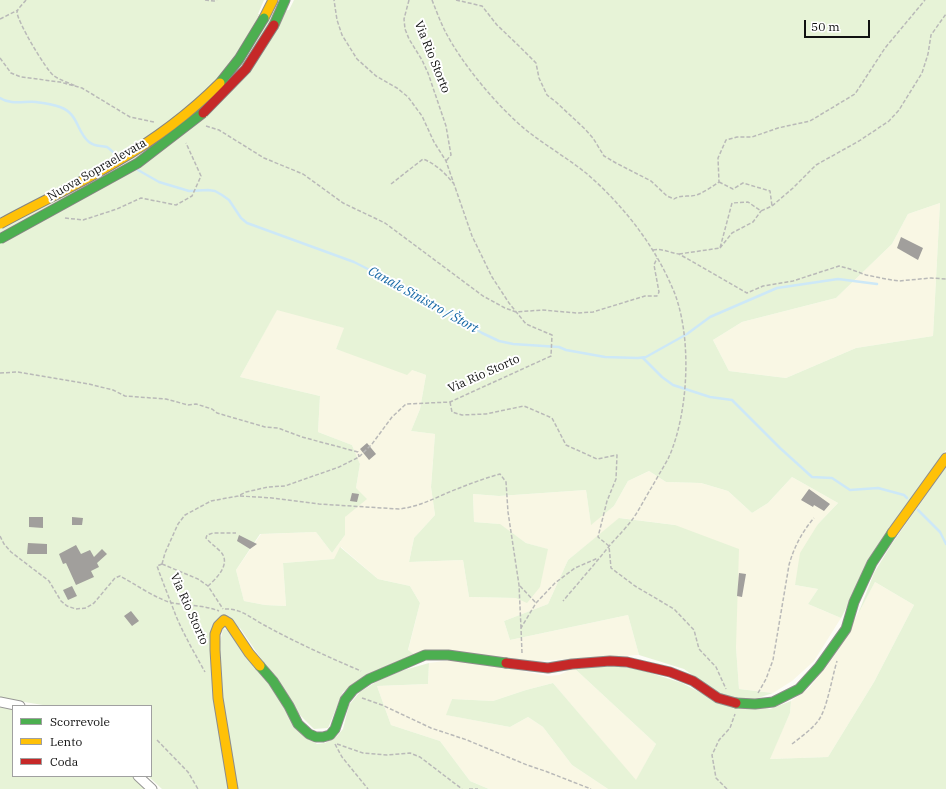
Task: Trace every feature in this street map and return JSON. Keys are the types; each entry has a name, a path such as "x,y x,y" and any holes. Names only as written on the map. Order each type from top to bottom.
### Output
{"main road":[{"name":"Nuova Sopraelevata","path":"0,224 117,162 177,120 204,98 235,65 251,42 273,0"},
{"name":"Nuova Sopraelevata","path":"0,239 138,163 200,116 246,69 274,24 285,0"},
{"path":"233,789 218,698 215,634 218,626 224,620 230,623 249,653 273,681 289,706 298,724 309,734 316,737 330,735 335,729 345,700 353,690 369,679 425,655 448,655 548,668 572,664 610,661 628,662 670,672 693,681 718,698 732,703 755,704 773,702 798,689 819,668 846,628 854,602 872,563 946,458"}],"street":[{"path":"0,702 15,705"},
{"path":"139,777 152,789"}],"path":[{"path":"0,19 18,10 26,0"},
{"path":"205,0 217,0"},
{"path":"334,0 337,20 342,35 349,47 366,68 408,97 422,116 434,142 446,161"},
{"name":"Via Rio Storto","path":"206,673 176,616 157,566 162,564 165,553 178,524 185,515 211,501 238,496 246,492 268,487 286,486 339,466 359,457 372,444 392,417 406,404 450,402 551,356 552,334 526,324 516,312 492,277 472,236 446,161 451,155 444,120 422,60 409,39 405,29 404,19 408,0"},
{"path":"432,0 446,31 461,55 476,78 504,111 585,173 612,197 653,250 673,288 681,318 685,348 686,375 684,401 673,445 667,460 632,520 563,601"},
{"path":"456,0 482,6 497,25 536,63 539,78 547,96 556,102 585,129 593,138 604,156 616,164 651,181 668,196 674,199 677,197 690,197 699,194 719,182"},
{"path":"719,182 718,158 726,140 737,137 752,137 778,128 810,121 855,94 885,48 925,0"},
{"path":"18,10 17,13 21,25 48,70 54,76 82,88 130,117 156,123"},
{"path":"653,250 659,249 679,254 720,248 732,233 753,222 761,211 772,206 816,165 859,141 889,121 899,110 922,73 928,54 931,35 946,14"},
{"path":"0,58 11,73 21,77 60,82 82,88"},
{"path":"203,126 219,130 264,158 303,174 343,203 385,222 483,296 516,312 542,310 577,313 593,312 645,296 657,296 659,292 654,265 657,258"},
{"path":"59,218 83,220 117,210 141,198 176,205 192,196 201,176 184,139"},
{"path":"391,184 423,159 432,162 445,173 455,185"},
{"path":"719,182 733,189 743,183 770,191 772,206"},
{"path":"720,248 732,203 748,202 761,211"},
{"path":"679,254 747,293 763,286 804,278 828,268 839,266 866,275 899,281 931,278 946,279"},
{"path":"0,373 18,372 89,384 113,390 125,396 166,399 188,405 196,404 265,427 278,428 302,437 358,452 359,457"},
{"path":"450,402 452,412 462,415 486,414 524,406 552,418 566,445 597,458 617,455 616,479 607,501 598,537 609,546 611,568 635,586 674,609 694,630 699,649 716,667 726,688"},
{"path":"238,496 272,498 319,504 399,509 410,508 425,503 483,479 500,474 506,482 508,512 519,585 523,665"},
{"path":"755,704 773,660 793,553 804,530 814,518"},
{"path":"208,586 222,571 224,564 221,552 206,538 207,535 213,533 236,533"},
{"path":"0,536 4,544 11,552 49,581 61,601 67,606 86,608 94,603 115,578 120,576 172,603 198,605 223,613"},
{"path":"521,628 536,603 555,584 575,568 600,558"},
{"path":"162,564 198,579 208,586 223,609 233,608 264,625 363,672 369,679"},
{"path":"519,585 536,603"},
{"path":"792,744 818,721 823,713 838,657"},
{"path":"353,690 362,697 431,728 467,740 527,766 545,771 590,789"},
{"path":"727,789 716,778 712,755 719,740 730,728 736,713 732,703"},
{"path":"157,740 188,772 198,789"},
{"path":"368,789 342,757 334,743 363,753 387,755 410,753 434,767 462,789"},
{"path":"469,789 478,789"}],"shaded area":[{"path":"940,203 933,336 856,348 786,378 729,371 713,340 742,322 836,298 892,244 908,214"},
{"path":"277,309 345,328 336,349 426,375 420,409 411,431 435,434 431,487 435,515 414,538 409,562 463,560 469,597 516,598 547,549 526,543 499,524 474,522 473,494 499,496 586,490 591,524 614,506 628,481 649,471 666,482 701,483 728,491 752,513 768,503 792,477 838,503 818,524 795,585 818,589 808,604 841,618 814,661 792,681 773,693 739,689 736,647 675,525 620,518 568,560 548,604 504,621 510,640 628,615 639,655 536,661 415,655 408,651 420,603 410,586 378,579 341,547 335,559 283,563 286,606 265,605 244,601 236,570 261,534 316,532 332,553 345,535 345,517 356,488 360,464 352,445 318,432 320,396 240,377"},
{"path":"875,582 914,605 874,682 828,757 769,759 790,713 791,701 808,689 827,666 838,650"},
{"path":"452,660 486,664 548,676 559,675 574,668 656,744 636,781 553,683 493,701 452,699 447,715 510,727 528,717 543,727 572,765 608,789 489,789 470,781 440,741 391,725 377,686 428,684 429,663"}],"green space":[{"path":"0,0 264,0 258,14 289,10 294,0 946,0 946,450 884,537 841,618 808,604 818,589 795,585 800,553 818,524 838,503 792,477 768,503 752,513 728,491 701,483 666,482 649,471 628,481 614,506 591,525 586,490 499,496 473,494 474,522 500,524 526,543 548,549 540,587 527,603 516,598 469,597 463,560 409,562 414,538 435,515 431,487 435,434 411,431 420,409 426,375 412,370 407,375 336,349 344,328 277,310 240,377 320,396 318,432 352,445 360,464 356,488 367,499 345,517 345,535 332,553 316,532 260,534 236,570 244,601 265,605 286,606 283,563 334,559 340,547 378,579 410,586 420,603 408,650 415,655 360,681 343,692 328,728 314,729 299,714 240,628 217,621 229,789 162,789 149,777 152,777 152,705 43,705 0,698","holes":["940,203 933,336 856,348 786,378 729,371 713,340 742,322 836,298 892,244 908,214"]},
{"path":"946,467 946,789 608,789 572,765 543,727 528,717 510,727 446,715 452,699 493,701 553,683 636,780 656,744 574,668 613,666 638,669 682,683 703,694 770,709 791,701 790,713 770,759 828,757 874,682 914,605 875,582 858,614 874,573 891,545"},
{"path":"619,518 675,525 739,549 736,647 739,689 773,693 749,701 719,694 684,669 639,655 628,615 510,640 504,621 548,604 568,560"},
{"path":"223,629 228,630 267,681 304,736 317,744 325,743 337,736 343,729 349,705 360,692 376,682 401,671 429,663 428,684 377,686 391,725 440,741 470,781 489,789 237,789 222,702 219,646"},
{"path":"0,707 12,709 12,777 133,777 146,789 0,789"}],"building":[{"path":"901,237 923,248 918,260 897,248"},
{"path":"367,443 376,454 369,460 360,449"},
{"path":"809,489 830,504 824,511 801,500"},
{"path":"352,493 359,494 357,502 350,501"},
{"path":"29,517 43,517 43,528 29,527"},
{"path":"72,517 83,518 82,525 72,525"},
{"path":"239,535 257,544 250,549 237,541"},
{"path":"28,543 47,544 47,554 27,554"},
{"path":"76,545 81,554 90,550 94,557 102,549 107,554 97,563 99,567 91,571 94,577 76,585 66,563 63,564 59,554"},
{"path":"739,573 746,574 742,597 737,596"},
{"path":"72,586 77,596 68,600 63,590"},
{"path":"131,611 139,621 132,626 124,616"}],"waterway":[{"name":"Canale Sinistro / Štort","path":"0,98 8,101 36,102 60,107 71,114 85,138 91,144 107,147 116,155"},
{"name":"Canale Sinistro / Štort","path":"138,170 159,182 189,191 215,191 229,200 241,218 247,223 354,262 409,290 482,333 499,341 513,344 559,347 566,350 605,357 646,357 687,334 710,317 777,288 838,279 877,284"},
{"path":"643,358 662,377 673,385 710,397 732,400 780,448 812,477 832,478 850,490 878,488 904,495 907,498"},
{"path":"918,510 940,532 946,544"}],"traffic: fast":[{"path":"274,25 285,0"},
{"path":"220,83 239,59 264,18"},
{"path":"0,239 138,163 203,113"},
{"path":"736,703 755,704 773,702 799,689 819,667 846,629 854,602 872,563 892,533"},
{"path":"260,666 273,681 289,706 298,724 309,734 316,737 323,737 330,735 335,729 345,700 353,690 369,679 425,655 448,655 506,663"}],"traffic: slow":[{"path":"264,18 273,0"},
{"path":"0,224 87,178 144,145 171,126 220,83"},
{"path":"892,533 946,458"},
{"path":"233,789 218,698 215,650 215,634 218,626 224,620 229,623 249,653 260,666"}],"traffic: jam":[{"path":"203,113 246,69 274,25"},
{"path":"506,663 548,668 572,664 610,661 627,662 670,672 693,681 718,698 736,703"}]}
